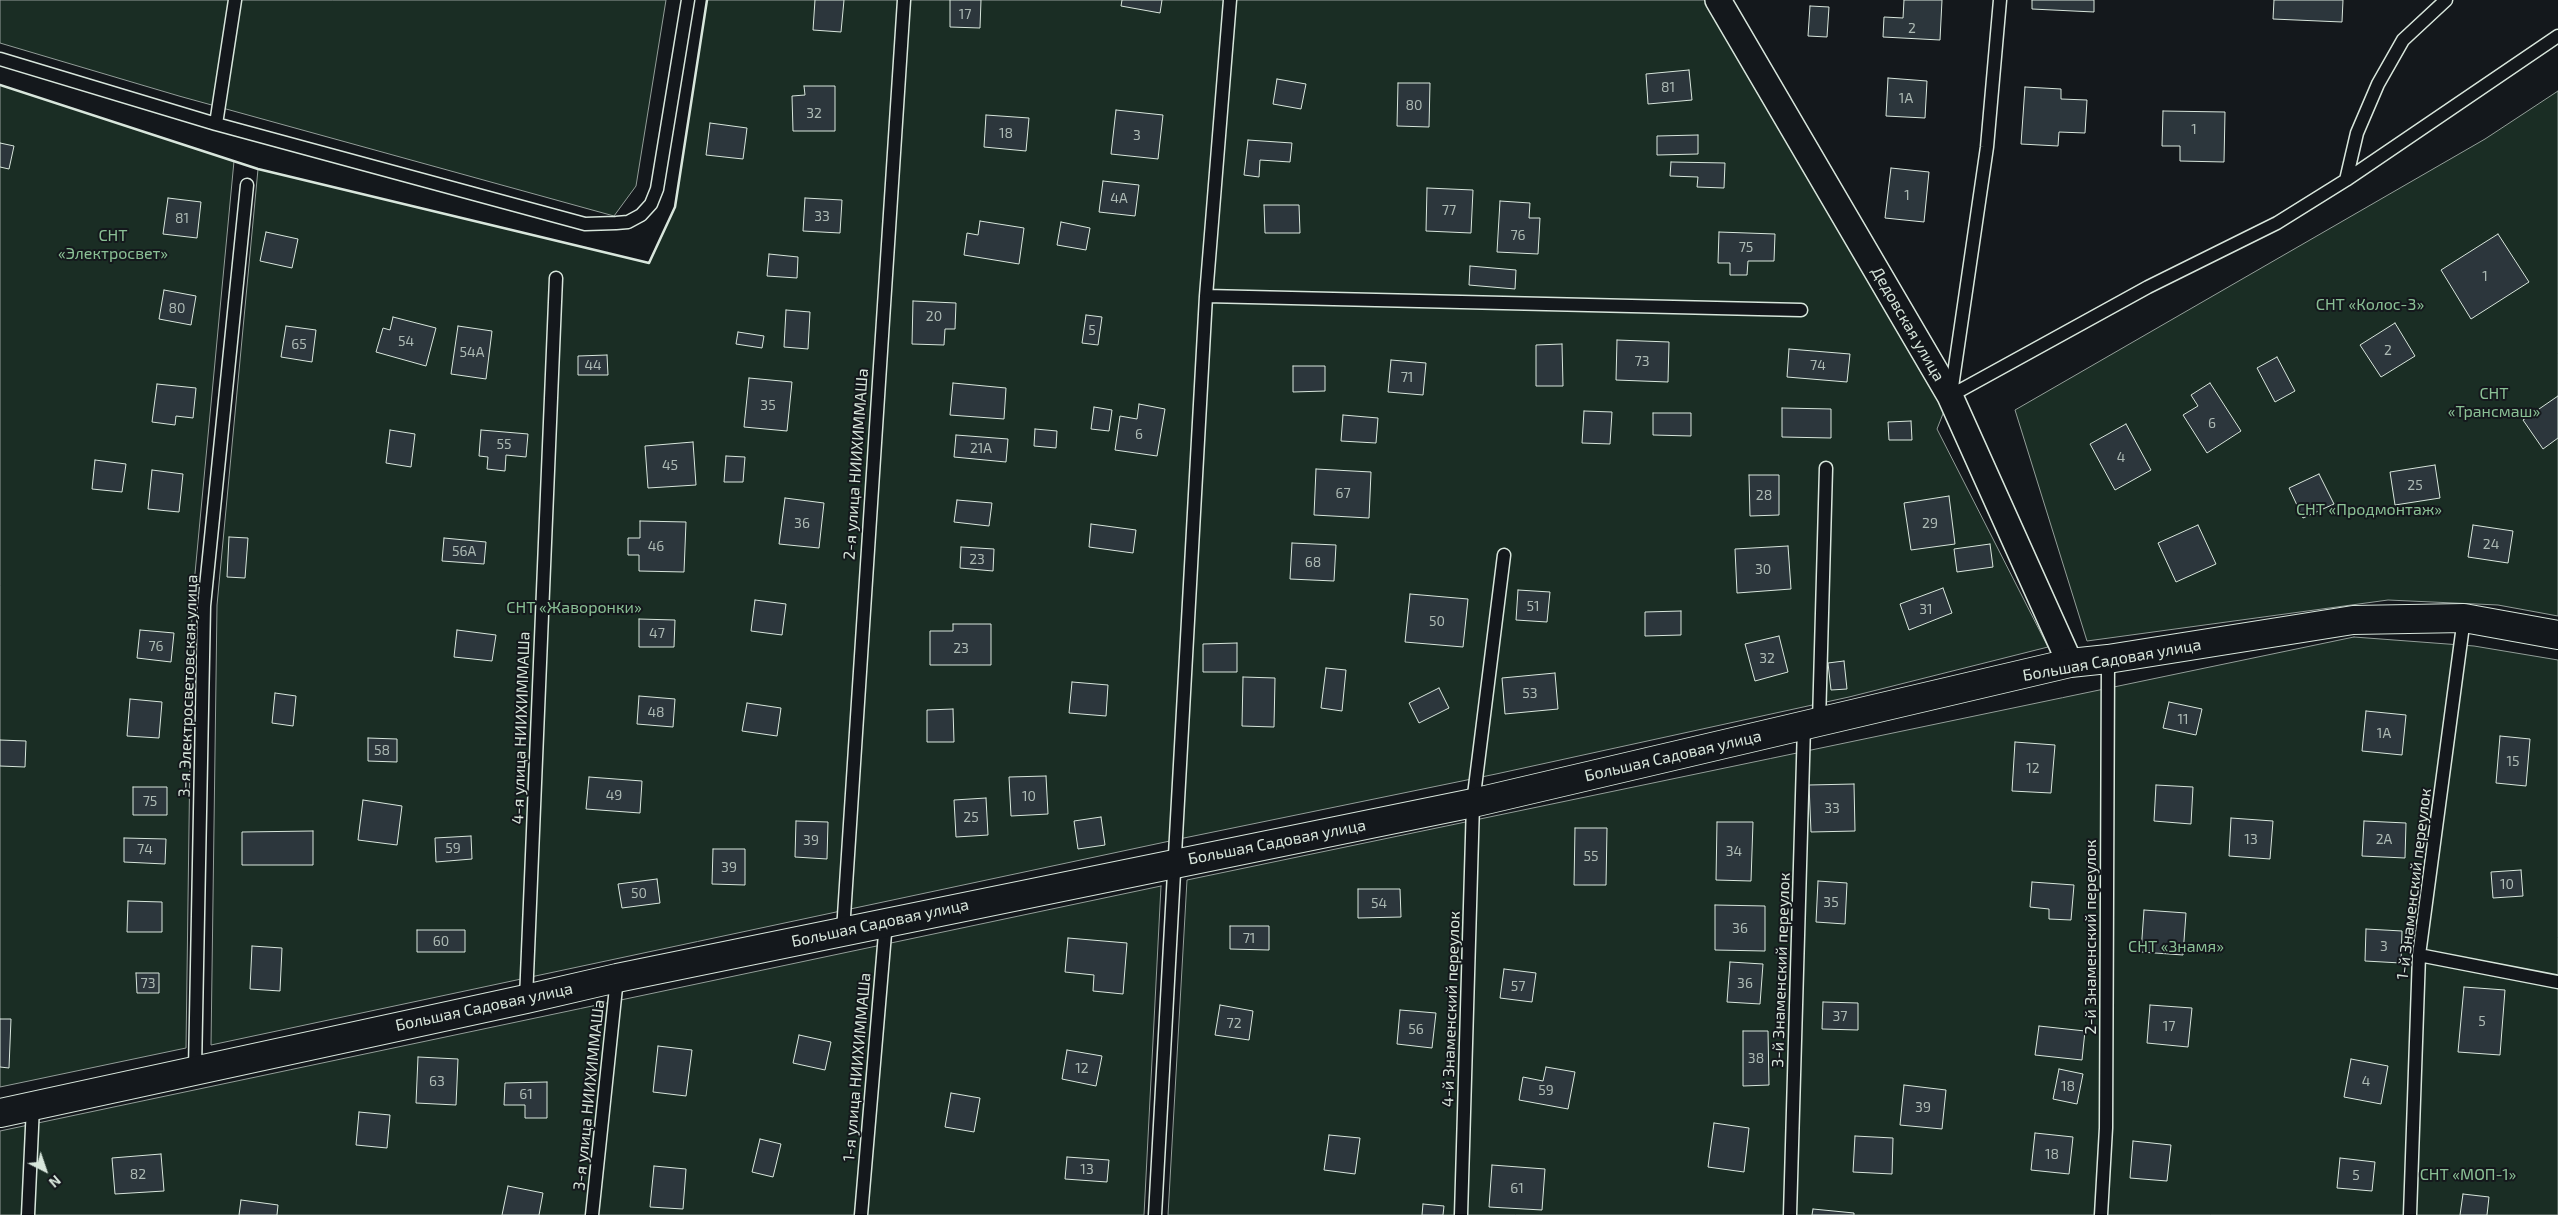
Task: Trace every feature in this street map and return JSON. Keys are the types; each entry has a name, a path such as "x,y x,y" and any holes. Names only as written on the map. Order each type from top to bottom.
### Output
{"street":[{"name":"Дедовская улица","path":"1718,0 1950,396 2070,663"},
{"name":"Большая Садовая улица","path":"0,1113 195,1069 526,1000 617,978 1473,803 2070,663 2108,660 2353,620 2464,618 2558,635"}],"lane":[{"path":"216,124 235,0"},
{"path":"0,59 216,124 585,224 628,222 641,215 651,204 657,190 688,0"},
{"name":"2-я улица НИИХИММАШа","path":"843,931 844,892 904,0"},
{"path":"1155,1215 1206,296 1230,0"},
{"path":"1950,396 1987,147 2000,0"},
{"path":"2346,180 2357,133 2378,84 2403,40 2446,0"},
{"path":"1950,396 2148,287 2277,223 2346,180 2558,36"},
{"name":"3-я Электросветовская улица","path":"195,1069 204,606 247,185"},
{"name":"4-я улица НИИХИММАШа","path":"526,1000 556,278"},
{"path":"1206,296 1801,310"},
{"name":"3-й Знаменский переулок","path":"1790,1215 1811,724 1826,468"},
{"name":"4-й Знаменский переулок","path":"1461,1215 1473,803 1504,555"},
{"name":"1-й Знаменский переулок","path":"2410,1215 2419,955 2464,618"},
{"name":"2-й Знаменский переулок","path":"2101,1215 2106,1128 2108,660"},
{"name":"1-я улица НИИХИММАШа","path":"861,1215 886,922"},
{"path":"2419,955 2558,982"},
{"name":"3-я улица НИИХИММАШа","path":"592,1215 617,978"},
{"path":"28,1215 33,1106"}],"green space":[{"path":"0,0 666,0 636,186 614,216 179,96 0,43"},
{"name":"СНТ «Жаворонки»","path":"707,0 1718,0 1950,396 1937,429 2048,647 1849,697 1496,774 1184,838 211,1045 217,605 258,169 649,263 675,207"},
{"name":"СНТ «Электросвет»","path":"0,85 234,161 192,605 186,1048 0,1087"},
{"path":"2558,91 2558,616 2498,605 2388,600 2087,641 2015,410 2485,139"},
{"name":"СНТ «Знамя»","path":"2354,637 2474,646 2558,660 2558,1215 1168,1215 1187,880"},
{"path":"1161,886 1144,1215 0,1215 0,1131"}],"building":[{"path":"815,0 844,0 841,32 813,30"},
{"path":"950,0 981,0 980,28 950,27"},
{"path":"1122,0 1162,0 1160,13 1121,6"},
{"path":"1904,0 1942,0 1940,40 1883,37 1884,17 1903,18"},
{"path":"2032,0 2094,0 2094,12 2032,9"},
{"path":"2274,0 2343,0 2342,22 2273,19"},
{"path":"1810,6 1829,7 1827,37 1808,36"},
{"path":"1689,70 1692,100 1648,104 1646,74"},
{"path":"1888,78 1927,81 1925,118 1886,116"},
{"path":"1277,79 1306,84 1301,109 1273,104"},
{"path":"1398,83 1430,83 1429,127 1397,126"},
{"path":"804,86 835,86 835,131 793,131 792,96 805,95"},
{"path":"2025,87 2061,89 2061,99 2087,100 2085,133 2059,132 2058,146 2021,144"},
{"path":"1116,110 1163,115 1158,159 1111,154"},
{"path":"2163,111 2225,112 2224,162 2180,161 2180,146 2162,146"},
{"path":"986,115 1029,118 1026,151 984,147"},
{"path":"710,123 747,128 743,159 706,155"},
{"path":"1698,135 1698,154 1657,155 1657,136"},
{"path":"1248,140 1292,143 1290,162 1260,160 1259,177 1244,175"},
{"path":"0,143 14,146 9,169 0,167"},
{"path":"1671,162 1725,163 1724,188 1697,187 1698,177 1670,176"},
{"path":"1891,168 1929,172 1924,222 1885,218"},
{"path":"1103,181 1139,185 1135,216 1099,212"},
{"path":"1427,188 1473,190 1471,233 1426,231"},
{"path":"168,198 201,202 197,238 163,234"},
{"path":"805,198 842,200 840,233 803,231"},
{"path":"1500,201 1530,203 1529,218 1540,218 1538,254 1497,252"},
{"path":"1264,205 1299,205 1300,233 1265,233"},
{"path":"980,221 1024,228 1019,264 964,255 967,233 978,235"},
{"path":"1061,222 1090,228 1086,250 1057,245"},
{"path":"266,232 298,239 292,268 260,261"},
{"path":"1719,232 1775,234 1774,261 1748,261 1747,275 1730,275 1730,263 1718,263"},
{"path":"2498,234 2529,282 2471,319 2441,270"},
{"path":"769,254 798,257 797,278 767,276"},
{"path":"1470,266 1516,270 1515,289 1469,285"},
{"path":"164,290 196,296 191,325 159,319"},
{"path":"913,301 956,303 955,329 945,329 944,345 912,344"},
{"path":"786,310 810,312 808,349 784,347"},
{"path":"1086,315 1102,317 1098,345 1082,343"},
{"path":"393,317 436,328 426,366 376,352 383,328 390,330"},
{"path":"2395,323 2415,356 2381,377 2360,345"},
{"path":"286,326 316,330 312,362 281,357"},
{"path":"458,326 492,331 486,379 451,374"},
{"path":"738,332 764,336 762,348 736,344"},
{"path":"1617,340 1669,342 1668,382 1616,380"},
{"path":"1562,344 1563,386 1536,386 1536,345"},
{"path":"1789,349 1850,354 1847,382 1787,377"},
{"path":"607,355 608,375 578,375 578,356"},
{"path":"2277,357 2295,391 2275,402 2257,368"},
{"path":"1391,360 1426,363 1423,395 1388,392"},
{"path":"1293,366 1325,366 1325,391 1293,392"},
{"path":"749,378 792,382 787,431 744,427"},
{"path":"953,383 1006,388 1004,419 950,415"},
{"path":"2210,383 2241,431 2207,453 2183,415 2198,406 2191,395"},
{"path":"157,384 196,388 193,418 176,416 175,425 152,422"},
{"path":"2558,396 2558,438 2543,449 2523,420"},
{"path":"1139,404 1165,409 1157,456 1115,450 1120,416 1137,419"},
{"path":"1094,407 1112,410 1109,431 1091,429"},
{"path":"1782,408 1831,409 1831,438 1782,437"},
{"path":"1584,411 1612,412 1610,444 1582,443"},
{"path":"1653,413 1691,413 1691,436 1653,435"},
{"path":"1343,415 1378,418 1376,443 1341,441"},
{"path":"1911,421 1912,440 1889,440 1888,422"},
{"path":"2126,424 2151,470 2115,490 2090,444"},
{"path":"1035,429 1057,431 1056,448 1034,446"},
{"path":"390,430 415,434 411,467 386,463"},
{"path":"481,430 528,434 526,457 506,455 505,471 487,469 488,457 479,456"},
{"path":"956,435 1008,439 1006,462 954,457"},
{"path":"693,442 696,485 648,488 645,446"},
{"path":"726,456 745,457 743,482 724,482"},
{"path":"95,460 126,464 122,492 92,489"},
{"path":"2435,465 2440,498 2395,505 2390,472"},
{"path":"1316,469 1371,472 1369,518 1314,515"},
{"path":"152,470 183,474 179,512 148,509"},
{"path":"2319,474 2334,504 2303,518 2289,488"},
{"path":"1749,475 1779,475 1779,515 1750,516"},
{"path":"1949,496 1955,544 1911,550 1904,503"},
{"path":"785,498 824,503 819,548 779,544"},
{"path":"957,500 992,503 989,526 954,522"},
{"path":"640,521 686,522 684,572 639,571 639,555 628,555 628,538 640,538"},
{"path":"1091,524 1136,530 1133,553 1089,547"},
{"path":"2198,525 2216,564 2176,582 2158,543"},
{"path":"2473,525 2513,531 2508,563 2468,557"},
{"path":"229,537 248,538 245,578 227,577"},
{"path":"444,538 486,542 484,564 442,561"},
{"path":"1292,543 1336,545 1334,581 1290,579"},
{"path":"1990,544 1993,567 1957,572 1954,549"},
{"path":"1788,546 1791,589 1737,593 1735,549"},
{"path":"961,547 994,549 993,571 960,568"},
{"path":"1943,588 1952,613 1909,630 1900,604"},
{"path":"1518,590 1550,592 1547,622 1516,620"},
{"path":"1410,594 1468,599 1463,647 1405,642"},
{"path":"755,600 786,604 782,635 751,631"},
{"path":"1681,611 1681,635 1645,636 1645,612"},
{"path":"639,619 675,620 674,647 639,647"},
{"path":"953,624 991,624 991,665 930,665 930,631 953,631"},
{"path":"140,630 174,633 171,662 137,658"},
{"path":"457,630 496,635 492,661 454,657"},
{"path":"1779,636 1788,672 1755,681 1745,644"},
{"path":"1237,643 1237,672 1203,672 1203,644"},
{"path":"1844,661 1847,689 1831,690 1828,663"},
{"path":"1326,668 1346,670 1342,711 1321,708"},
{"path":"1555,673 1558,709 1505,714 1502,678"},
{"path":"1243,677 1275,678 1274,727 1242,726"},
{"path":"1072,682 1108,685 1106,716 1069,713"},
{"path":"1439,688 1449,708 1419,723 1409,703"},
{"path":"275,693 296,696 293,726 272,723"},
{"path":"639,696 675,699 673,727 637,724"},
{"path":"130,699 162,702 159,738 127,736"},
{"path":"2169,702 2202,709 2196,735 2163,728"},
{"path":"747,703 781,708 777,736 742,731"},
{"path":"953,709 954,742 927,742 927,710"},
{"path":"2366,711 2406,715 2402,755 2362,751"},
{"path":"2500,736 2530,739 2526,786 2496,783"},
{"path":"368,738 397,739 397,762 368,761"},
{"path":"0,740 26,741 25,767 0,766"},
{"path":"2015,742 2055,745 2051,793 2012,791"},
{"path":"1046,776 1048,814 1011,816 1009,777"},
{"path":"589,777 642,781 640,813 586,809"},
{"path":"1854,784 1855,831 1811,832 1809,785"},
{"path":"2156,785 2193,787 2191,824 2154,821"},
{"path":"133,787 167,787 167,815 133,815"},
{"path":"986,798 988,835 956,837 954,800"},
{"path":"363,800 402,806 397,845 358,840"},
{"path":"1101,817 1105,845 1078,849 1074,821"},
{"path":"2231,818 2273,821 2270,859 2229,856"},
{"path":"796,821 828,822 827,859 795,857"},
{"path":"2364,821 2406,823 2405,858 2362,856"},
{"path":"1717,822 1753,822 1751,881 1716,880"},
{"path":"1575,828 1607,828 1606,885 1574,885"},
{"path":"313,831 313,865 242,865 242,832"},
{"path":"471,836 472,859 436,862 435,838"},
{"path":"124,838 166,839 165,864 124,862"},
{"path":"713,849 745,849 745,885 712,884"},
{"path":"2521,870 2523,896 2493,898 2491,872"},
{"path":"657,879 660,903 622,908 618,884"},
{"path":"1818,881 1847,883 1845,924 1816,922"},
{"path":"2032,882 2074,885 2071,920 2049,919 2049,909 2030,907"},
{"path":"1358,889 1400,889 1401,917 1358,918"},
{"path":"128,901 162,902 162,932 127,932"},
{"path":"1715,905 1765,906 1765,951 1715,950"},
{"path":"2144,910 2186,913 2183,955 2141,952"},
{"path":"1230,926 1269,926 1269,950 1230,949"},
{"path":"2366,929 2402,931 2401,963 2365,961"},
{"path":"417,930 465,930 465,952 417,952"},
{"path":"1068,938 1127,943 1123,994 1093,991 1094,975 1065,972"},
{"path":"252,946 282,948 280,991 250,989"},
{"path":"1730,962 1763,964 1760,1004 1727,1002"},
{"path":"1504,969 1536,973 1532,1002 1500,998"},
{"path":"136,973 159,973 159,993 137,993"},
{"path":"2464,987 2505,990 2500,1055 2458,1052"},
{"path":"1823,1002 1858,1003 1858,1030 1822,1029"},
{"path":"1220,1005 1253,1011 1249,1040 1215,1035"},
{"path":"2150,1005 2192,1008 2188,1047 2147,1043"},
{"path":"1400,1010 1436,1013 1432,1048 1397,1044"},
{"path":"0,1019 11,1019 9,1068 0,1067"},
{"path":"2039,1026 2085,1031 2082,1060 2035,1055"},
{"path":"1743,1031 1768,1031 1769,1085 1743,1086"},
{"path":"799,1035 831,1042 825,1070 793,1063"},
{"path":"658,1046 692,1050 686,1096 653,1092"},
{"path":"1067,1050 1102,1056 1096,1086 1062,1079"},
{"path":"418,1057 458,1059 456,1105 416,1103"},
{"path":"2351,1059 2388,1066 2381,1104 2344,1097"},
{"path":"1546,1067 1575,1072 1568,1109 1519,1100 1523,1077 1543,1081"},
{"path":"2059,1069 2083,1074 2077,1104 2053,1099"},
{"path":"547,1082 547,1118 525,1118 525,1105 504,1105 505,1083"},
{"path":"1904,1085 1946,1090 1942,1129 1900,1125"},
{"path":"951,1093 980,1098 974,1132 945,1127"},
{"path":"359,1112 390,1115 387,1148 356,1145"},
{"path":"1714,1123 1749,1128 1744,1172 1708,1167"},
{"path":"2035,1133 2073,1137 2069,1174 2031,1170"},
{"path":"1329,1135 1360,1138 1355,1174 1324,1170"},
{"path":"1855,1136 1893,1138 1892,1174 1853,1172"},
{"path":"760,1139 781,1144 773,1177 752,1172"},
{"path":"2133,1141 2171,1145 2167,1181 2130,1178"},
{"path":"161,1154 164,1191 115,1194 112,1158"},
{"path":"1067,1157 1109,1160 1107,1182 1065,1179"},
{"path":"2340,1158 2375,1162 2372,1191 2337,1188"},
{"path":"1492,1165 1545,1169 1542,1210 1489,1207"},
{"path":"654,1166 686,1169 683,1209 650,1207"},
{"path":"508,1186 543,1193 539,1215 502,1215"},
{"path":"2463,1194 2489,1197 2487,1215 2460,1215"},
{"path":"241,1200 278,1205 277,1215 239,1215"},
{"path":"1423,1204 1444,1206 1443,1215 1422,1215"},
{"path":"1813,1209 1854,1213 1854,1215 1812,1215"}],"wall":[{"path":"0,85 258,169 649,263 675,207 707,0"}],"park label":[{"name":"СНТ «Колос-3»","path":"2370,305"},
{"name":"СНТ «Трансмаш»","path":"2494,403"},
{"name":"СНТ «Продмонтаж»","path":"2369,510"},
{"name":"СНТ «МОП-1»","path":"2468,1175"}]}
